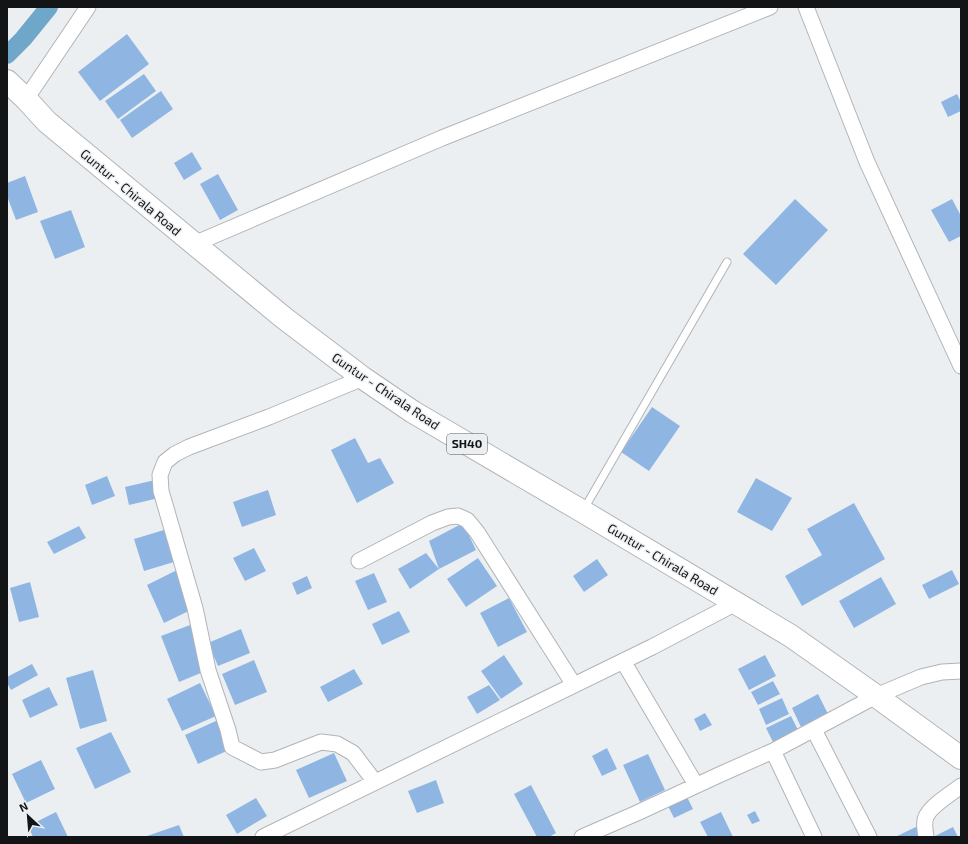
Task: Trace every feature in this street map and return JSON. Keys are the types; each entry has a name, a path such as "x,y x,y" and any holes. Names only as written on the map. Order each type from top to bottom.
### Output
{"main road":[{"name":"Guntur - Chirala Road","path":"8,82 47,122 284,318 363,378 413,412 791,636 961,758"}],"street":[{"path":"26,99 88,7"},
{"path":"194,244 442,138 770,7"},
{"path":"806,7 867,162 961,366"},
{"path":"363,378 269,417 189,447 175,454 165,462 160,475 161,491 195,608 208,670 228,730 232,747 261,762 276,760 321,742 337,744 352,753 375,782"},
{"path":"358,561 448,516 458,516 468,520 574,685"},
{"path":"262,837 623,661 736,603"},
{"path":"623,661 696,785"},
{"path":"582,837 773,751 876,696 921,677 942,672 961,671"},
{"path":"814,730 869,837"},
{"path":"773,751 814,837"},
{"path":"926,837 924,826 927,815 936,805 961,786"}],"lane":[{"path":"582,512 727,262"}],"building":[{"path":"127,34 149,64 100,101 78,72"},
{"path":"144,74 156,91 118,119 105,101"},
{"path":"161,91 173,109 132,138 120,120"},
{"path":"957,94 961,102 961,111 948,117 941,102"},
{"path":"192,152 202,169 184,180 174,163"},
{"path":"218,174 238,210 220,220 200,184"},
{"path":"25,176 38,212 16,220 7,196 7,183"},
{"path":"795,199 828,230 776,285 743,254"},
{"path":"952,199 961,216 961,236 949,242 931,210"},
{"path":"71,210 85,247 55,259 40,221"},
{"path":"652,407 680,426 649,471 621,452"},
{"path":"355,438 368,463 380,458 394,483 357,503 331,450"},
{"path":"107,476 115,496 92,505 85,485"},
{"path":"756,478 792,498 772,531 737,512"},
{"path":"155,480 159,498 129,505 125,487"},
{"path":"268,490 276,515 242,527 233,502"},
{"path":"854,503 885,559 802,606 785,576 822,555 807,529"},
{"path":"463,523 476,550 439,569 429,541"},
{"path":"79,526 86,538 54,554 47,542"},
{"path":"164,530 174,562 144,571 134,539"},
{"path":"254,548 266,571 245,581 233,558"},
{"path":"426,553 439,569 410,589 398,569"},
{"path":"478,558 497,586 466,607 447,579"},
{"path":"597,559 608,575 584,592 573,576"},
{"path":"177,570 195,608 164,623 147,585"},
{"path":"952,570 959,584 929,599 922,585"},
{"path":"374,573 387,602 368,610 355,581"},
{"path":"307,576 312,588 297,595 292,583"},
{"path":"881,577 896,604 854,628 839,601"},
{"path":"30,582 39,617 19,622 10,588"},
{"path":"509,598 527,632 498,647 480,613"},
{"path":"399,611 410,632 382,645 372,624"},
{"path":"190,625 208,670 179,682 161,636"},
{"path":"241,629 250,653 218,666 208,643"},
{"path":"504,655 523,684 501,699 481,671"},
{"path":"765,655 776,676 749,690 738,669"},
{"path":"254,660 267,692 235,705 222,674"},
{"path":"32,664 38,675 11,690 7,683 7,677"},
{"path":"354,669 363,684 328,702 320,687"},
{"path":"93,670 107,721 80,729 66,678"},
{"path":"773,681 780,694 758,705 751,692"},
{"path":"200,683 216,716 182,731 167,699"},
{"path":"489,685 500,700 477,714 467,697"},
{"path":"49,687 58,705 30,718 22,700"},
{"path":"818,694 828,714 801,727 792,708"},
{"path":"782,698 789,714 766,725 759,709"},
{"path":"705,713 712,725 700,731 694,719"},
{"path":"791,716 798,730 773,742 766,728"},
{"path":"218,720 231,749 198,764 185,735"},
{"path":"111,732 131,772 95,789 76,748"},
{"path":"607,748 617,769 602,776 592,756"},
{"path":"334,753 347,781 309,798 296,770"},
{"path":"648,754 665,790 640,802 623,765"},
{"path":"41,760 55,789 26,803 12,774"},
{"path":"436,780 444,803 417,813 408,791"},
{"path":"531,785 556,833 549,837 537,837 514,794"},
{"path":"686,795 693,809 674,818 667,804"},
{"path":"256,798 267,816 237,834 226,815"},
{"path":"755,811 760,821 752,824 747,815"},
{"path":"56,812 68,837 33,837 28,826"},
{"path":"721,812 733,837 708,837 700,822"},
{"path":"179,825 184,837 144,837"},
{"path":"920,825 925,837 895,837"},
{"path":"953,827 958,837 935,836"}],"waterway":[{"path":"7,55 23,39 49,7"}]}
